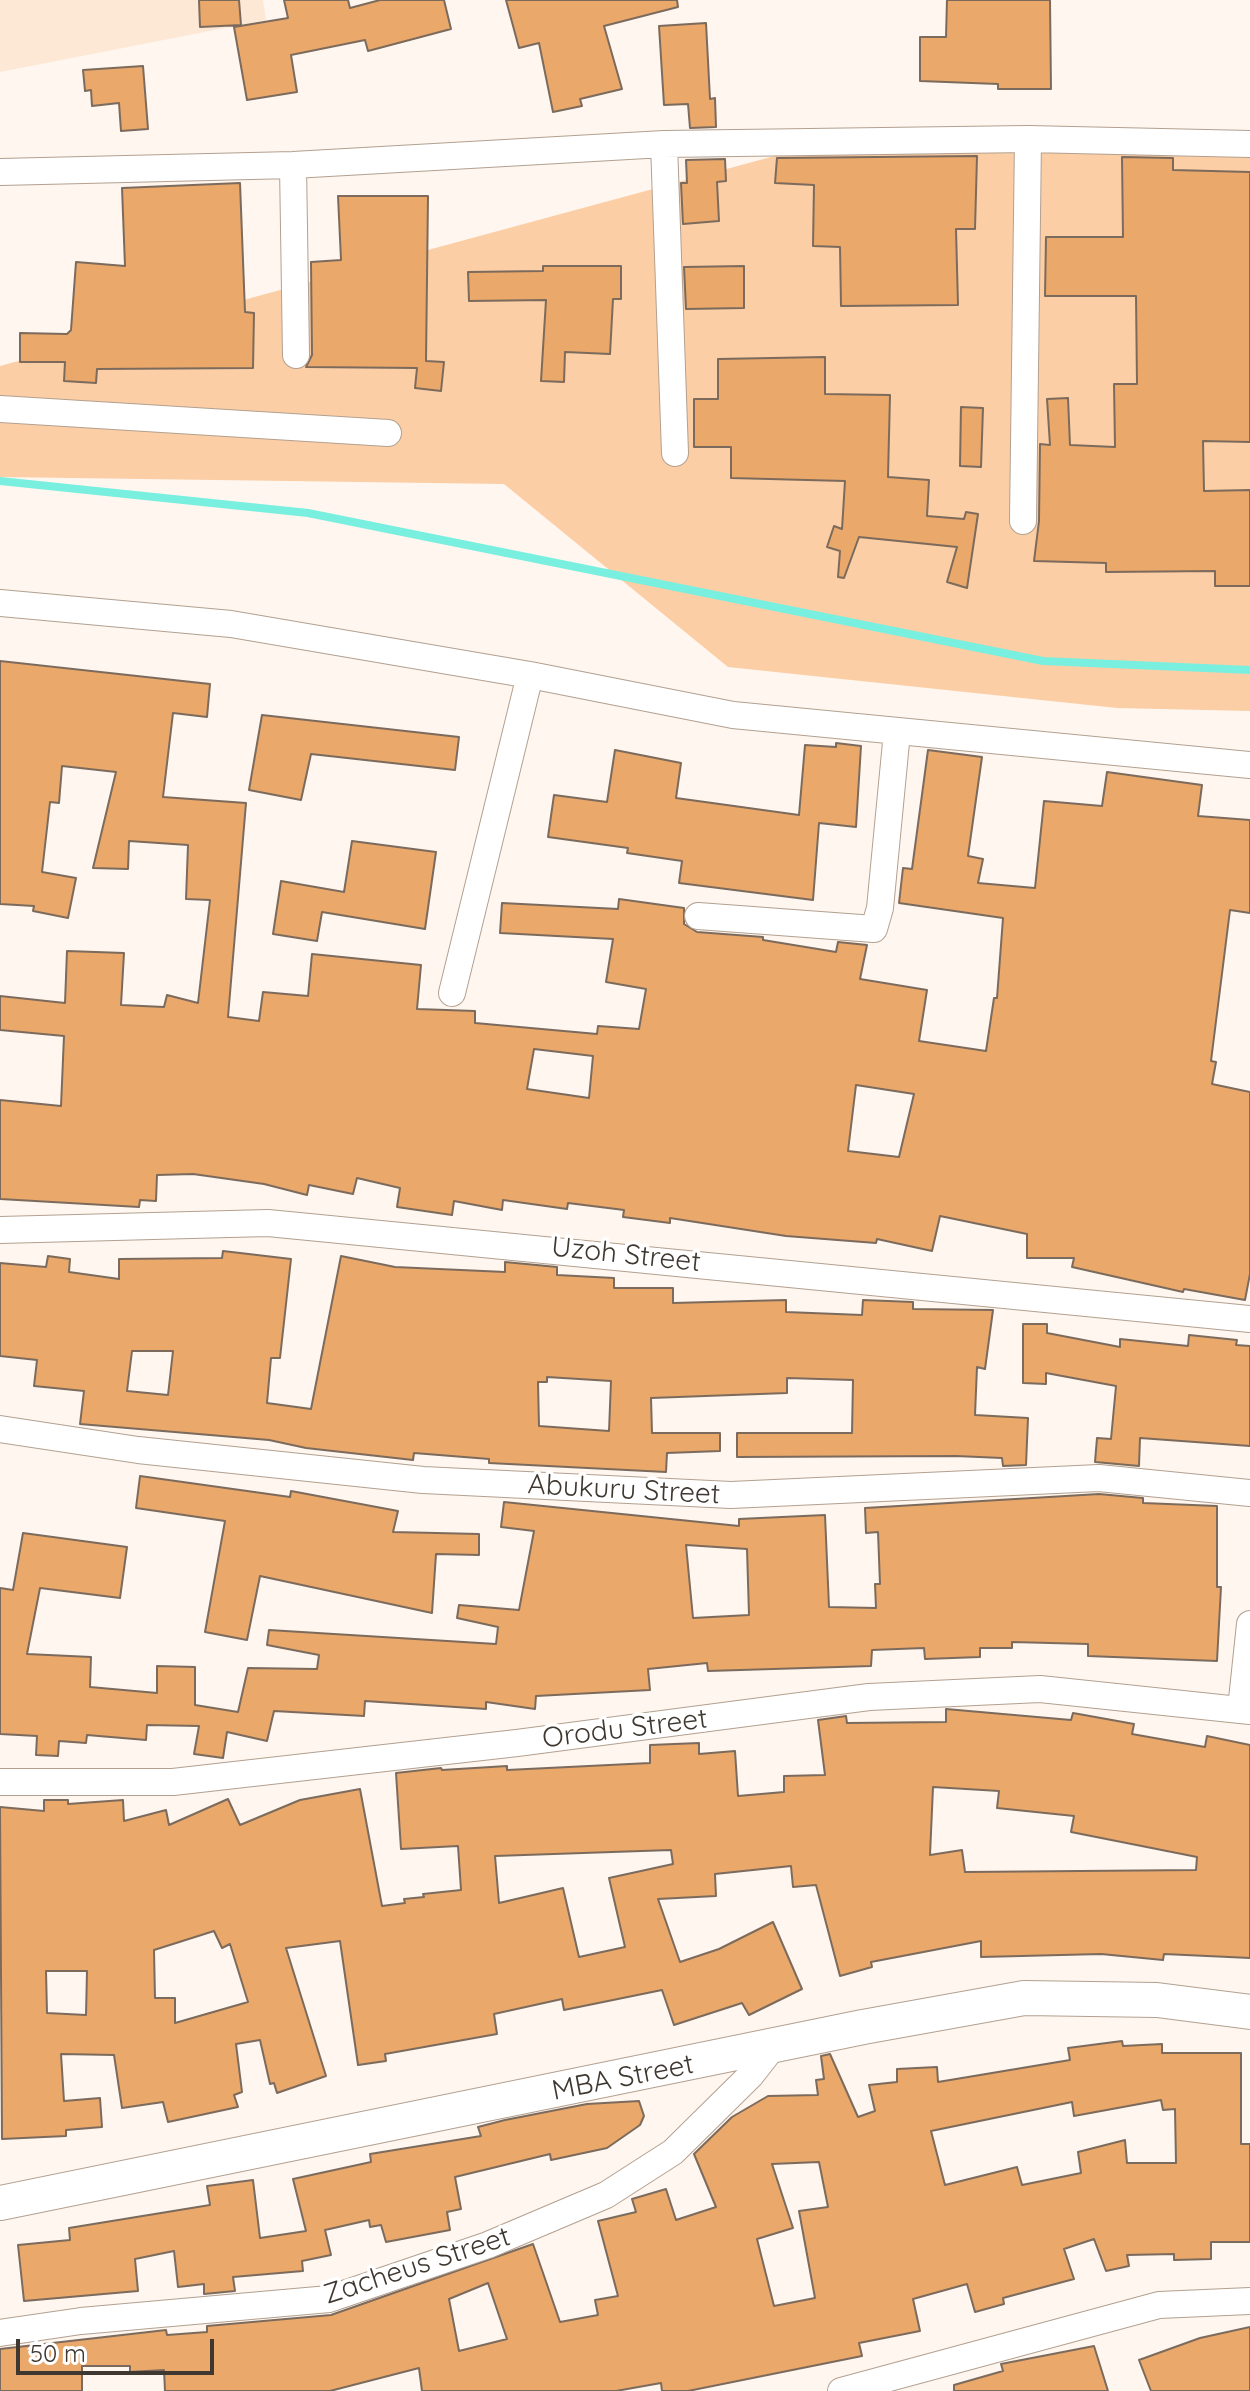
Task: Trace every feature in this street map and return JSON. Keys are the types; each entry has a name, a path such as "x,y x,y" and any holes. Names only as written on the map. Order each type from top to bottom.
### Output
{"street":[{"path":"1023,521 1028,139"},
{"path":"0,172 293,165 664,144 1028,139 1250,144"},
{"path":"664,144 675,453"},
{"path":"293,165 296,355"},
{"path":"0,409 388,433"},
{"path":"0,603 231,624 530,675 733,715 1250,765"},
{"path":"452,993 530,675"},
{"path":"698,916 874,929 880,908 897,732"},
{"name":"Uzoh Street","path":"0,1230 268,1223 1250,1319"},
{"name":"Abukuru Street","path":"0,1429 138,1450 423,1480 731,1495 1099,1478 1250,1493"},
{"path":"1245,1710 1250,1624"},
{"name":"Orodu Street","path":"0,1782 173,1782 517,1743 869,1697 1040,1689 1245,1710"},
{"name":"MBA Street","path":"0,2203 863,2027 1024,1998 1157,2000 1250,2012"},
{"name":"Zacheus Street","path":"0,2333 81,2321 329,2299 488,2245 606,2195 673,2152 751,2075 772,2048"},
{"path":"841,2391 1159,2305 1250,2301"}],"shaded area":[{"path":"0,0 263,0 266,20 0,72"},
{"path":"1250,148 1250,711 1117,708 728,667 504,484 0,477 0,366 782,154"}],"building":[{"path":"199,0 239,0 241,25 200,27"},
{"path":"284,0 348,0 350,8 380,0 444,0 451,29 368,51 365,40 291,55 297,92 247,100 234,27 288,18"},
{"path":"506,0 677,0 678,7 604,26 622,89 580,99 582,106 553,112 539,43 519,48"},
{"path":"947,0 1050,0 1051,89 998,89 998,84 920,81 920,37 946,37"},
{"path":"706,23 710,99 715,98 716,127 690,128 688,104 664,105 659,26"},
{"path":"143,66 148,129 121,131 119,103 92,106 91,90 85,91 83,70"},
{"path":"977,156 975,229 956,229 958,305 841,306 840,247 813,246 814,185 775,183 777,158"},
{"path":"1122,157 1173,158 1173,170 1250,172 1250,442 1203,441 1204,491 1250,490 1250,586 1215,586 1215,571 1106,572 1106,563 1034,561 1039,521 1040,444 1050,445 1047,399 1068,398 1070,445 1115,447 1114,384 1137,384 1136,296 1045,296 1046,237 1123,237"},
{"path":"725,159 726,181 717,182 719,221 683,224 681,183 687,183 686,160"},
{"path":"240,183 245,312 254,313 253,368 97,369 96,383 64,381 65,362 20,362 20,333 67,334 71,330 76,262 125,266 122,188"},
{"path":"338,196 428,196 426,361 444,362 441,391 415,388 417,368 306,367 312,355 311,262 341,260"},
{"path":"543,266 621,266 621,299 613,299 610,354 565,352 564,382 541,381 546,300 469,301 468,272 543,271"},
{"path":"744,266 744,308 686,309 684,267"},
{"path":"825,357 825,394 890,395 888,477 929,480 927,516 964,519 966,512 978,514 967,588 947,582 957,547 859,537 844,578 838,577 840,551 827,547 834,526 842,529 845,481 731,478 731,447 694,447 694,399 718,399 718,359"},
{"path":"961,407 983,408 981,467 960,466"},
{"path":"0,661 210,684 207,717 173,713 163,797 246,803 228,1017 259,1021 263,992 308,996 312,954 421,965 417,1009 475,1011 475,1023 597,1034 598,1026 639,1029 646,989 606,982 613,939 500,933 502,903 618,909 619,899 684,908 684,924 697,932 763,937 763,940 836,952 838,942 867,945 860,979 927,990 919,1041 986,1051 994,998 997,998 1003,918 899,903 903,868 912,869 928,750 982,757 968,856 983,859 978,883 1035,888 1044,801 1102,806 1107,772 1202,785 1198,816 1250,820 1250,913 1230,910 1211,1061 1216,1062 1212,1084 1250,1092 1250,1274 1245,1300 1184,1289 1183,1292 1072,1267 1074,1258 1027,1258 1027,1234 940,1216 932,1251 877,1239 876,1243 786,1236 670,1218 670,1223 623,1217 624,1210 568,1203 567,1209 503,1200 502,1210 454,1201 452,1215 397,1207 400,1188 357,1178 353,1194 309,1185 307,1195 264,1184 193,1174 157,1175 156,1201 140,1200 139,1207 0,1199 0,1100 61,1106 64,1036 0,1030 0,996 65,1003 67,951 124,953 121,1005 164,1007 167,995 198,1003 210,900 186,899 188,845 129,841 128,869 93,868 116,772 62,766 59,803 50,802 42,872 76,878 68,918 33,911 34,906 0,904","holes":["534,1049 593,1056 589,1098 527,1089","856,1085 914,1094 899,1157 848,1151"]},
{"path":"262,715 459,737 455,770 311,754 301,800 249,790"},
{"path":"836,743 861,746 856,827 819,823 813,900 679,883 682,861 627,853 628,848 548,837 554,795 607,802 615,750 681,763 676,798 799,815 805,745 836,747"},
{"path":"352,841 436,852 425,929 322,912 317,941 273,934 281,881 344,892"},
{"path":"223,1251 291,1259 280,1358 271,1358 267,1403 311,1409 341,1256 395,1267 505,1272 505,1262 557,1267 557,1275 614,1278 614,1288 673,1288 673,1303 786,1300 786,1312 862,1315 863,1300 913,1302 913,1309 993,1310 985,1369 977,1367 975,1415 1028,1418 1026,1465 1003,1466 1002,1458 956,1456 737,1457 737,1433 852,1433 853,1380 787,1378 787,1393 651,1398 652,1433 720,1433 720,1451 667,1453 666,1472 489,1463 489,1459 414,1453 413,1460 306,1448 269,1440 80,1424 84,1391 34,1386 37,1360 0,1356 0,1263 46,1267 48,1256 70,1259 69,1272 119,1279 119,1259 222,1258","holes":["132,1351 173,1351 168,1395 127,1391","547,1377 611,1381 609,1431 539,1426 538,1382 547,1382"]},
{"path":"1023,1324 1047,1324 1047,1333 1120,1347 1120,1339 1188,1346 1189,1335 1237,1340 1236,1345 1250,1346 1250,1446 1140,1438 1139,1466 1095,1462 1097,1438 1111,1439 1116,1386 1046,1373 1046,1384 1023,1383"},
{"path":"140,1476 290,1497 291,1491 398,1511 393,1532 479,1534 479,1555 436,1554 432,1613 260,1576 247,1640 205,1632 225,1521 136,1508"},
{"path":"1099,1494 1143,1498 1143,1503 1217,1506 1217,1587 1221,1587 1217,1661 1088,1656 1088,1644 1012,1642 1012,1648 980,1648 980,1657 925,1659 924,1648 872,1650 871,1666 708,1671 707,1663 648,1669 650,1690 536,1696 535,1709 486,1702 486,1709 365,1701 364,1716 274,1711 267,1741 227,1732 223,1758 194,1754 199,1726 147,1725 146,1740 87,1735 86,1743 59,1741 58,1756 36,1755 37,1736 0,1734 0,1588 13,1590 23,1533 127,1547 120,1598 40,1588 27,1654 91,1657 90,1687 157,1693 157,1666 195,1667 195,1705 238,1712 248,1668 317,1669 319,1655 267,1645 269,1630 496,1644 498,1627 457,1618 459,1605 519,1610 534,1531 501,1527 504,1502 739,1526 739,1519 825,1515 829,1607 876,1608 875,1584 880,1584 878,1532 866,1533 865,1508","holes":["686,1545 747,1549 749,1615 693,1618"]},
{"path":"946,1709 1071,1720 1073,1713 1134,1724 1132,1734 1205,1747 1207,1736 1250,1745 1250,1958 1164,1954 1163,1960 1101,1954 981,1957 981,1941 871,1962 872,1967 840,1976 816,1885 793,1887 791,1866 715,1874 716,1896 658,1899 680,1962 719,1949 773,1922 802,1989 749,2015 742,2003 674,2025 662,1990 564,2010 562,1999 494,2014 497,2034 385,2054 386,2061 358,2065 340,1941 286,1948 326,2076 277,2093 274,2083 270,2084 260,2040 236,2044 242,2092 234,2095 238,2107 168,2122 163,2102 122,2108 114,2055 61,2054 64,2101 100,2098 102,2127 66,2130 66,2136 2,2139 0,1807 44,1811 44,1800 68,1800 68,1804 123,1800 124,1821 166,1810 169,1825 228,1799 240,1825 300,1800 360,1789 382,1906 405,1903 404,1899 424,1897 423,1894 461,1890 458,1846 401,1849 396,1773 441,1768 507,1766 507,1770 650,1763 650,1745 699,1743 699,1754 735,1751 738,1796 784,1792 784,1776 825,1775 818,1720 846,1716 847,1723 946,1722","holes":["933,1787 999,1791 997,1808 1074,1816 1071,1832 1197,1857 1196,1870 965,1872 962,1850 930,1855","671,1850 673,1864 609,1878 625,1947 579,1957 563,1888 499,1903 495,1856","214,1931 222,1948 230,1944 248,2002 175,2023 175,1998 155,1998 154,1950","46,1971 87,1971 86,2015 47,2013"]},
{"path":"1122,2041 1123,2046 1162,2044 1162,2053 1241,2053 1241,2144 1250,2144 1250,2242 1211,2242 1211,2259 1174,2260 1174,2254 1127,2255 1129,2266 1106,2271 1094,2239 1064,2249 1074,2279 1003,2298 1004,2304 975,2312 967,2284 913,2299 920,2331 859,2343 862,2356 688,2391 662,2391 661,2383 616,2391 422,2391 419,2368 330,2391 165,2391 164,2370 130,2372 130,2366 82,2366 82,2391 0,2391 0,2349 166,2330 167,2335 207,2332 207,2326 331,2315 533,2244 560,2322 598,2315 595,2300 618,2296 598,2221 636,2212 632,2199 666,2189 676,2220 716,2207 694,2154 732,2117 768,2096 818,2095 816,2080 824,2079 821,2056 830,2054 858,2117 875,2111 869,2085 897,2082 897,2069 937,2067 938,2082 1070,2060 1068,2048","holes":["1161,2100 1163,2110 1175,2109 1176,2163 1127,2163 1125,2140 1078,2152 1081,2173 1022,2185 1017,2167 945,2185 931,2131 1072,2102 1074,2116","819,2162 828,2207 799,2211 815,2298 774,2306 757,2239 793,2228 772,2164","488,2283 507,2339 459,2351 449,2299"]},
{"path":"639,2101 644,2116 640,2125 607,2148 551,2160 550,2154 455,2177 461,2209 447,2212 450,2230 386,2242 381,2225 370,2227 369,2220 325,2230 331,2255 302,2261 303,2271 233,2277 235,2291 204,2294 204,2284 178,2287 174,2251 135,2259 138,2291 24,2301 18,2245 70,2240 69,2228 210,2205 207,2186 253,2180 260,2238 306,2231 293,2179 371,2162 370,2154 481,2136 478,2127 505,2120 587,2104"},
{"path":"1250,2327 1250,2391 1151,2391 1139,2360 1200,2338"},
{"path":"1094,2346 1108,2391 954,2391 954,2385 1003,2371 1001,2364"}],"waterway":[{"path":"0,481 308,513 1043,661 1250,670"}]}
